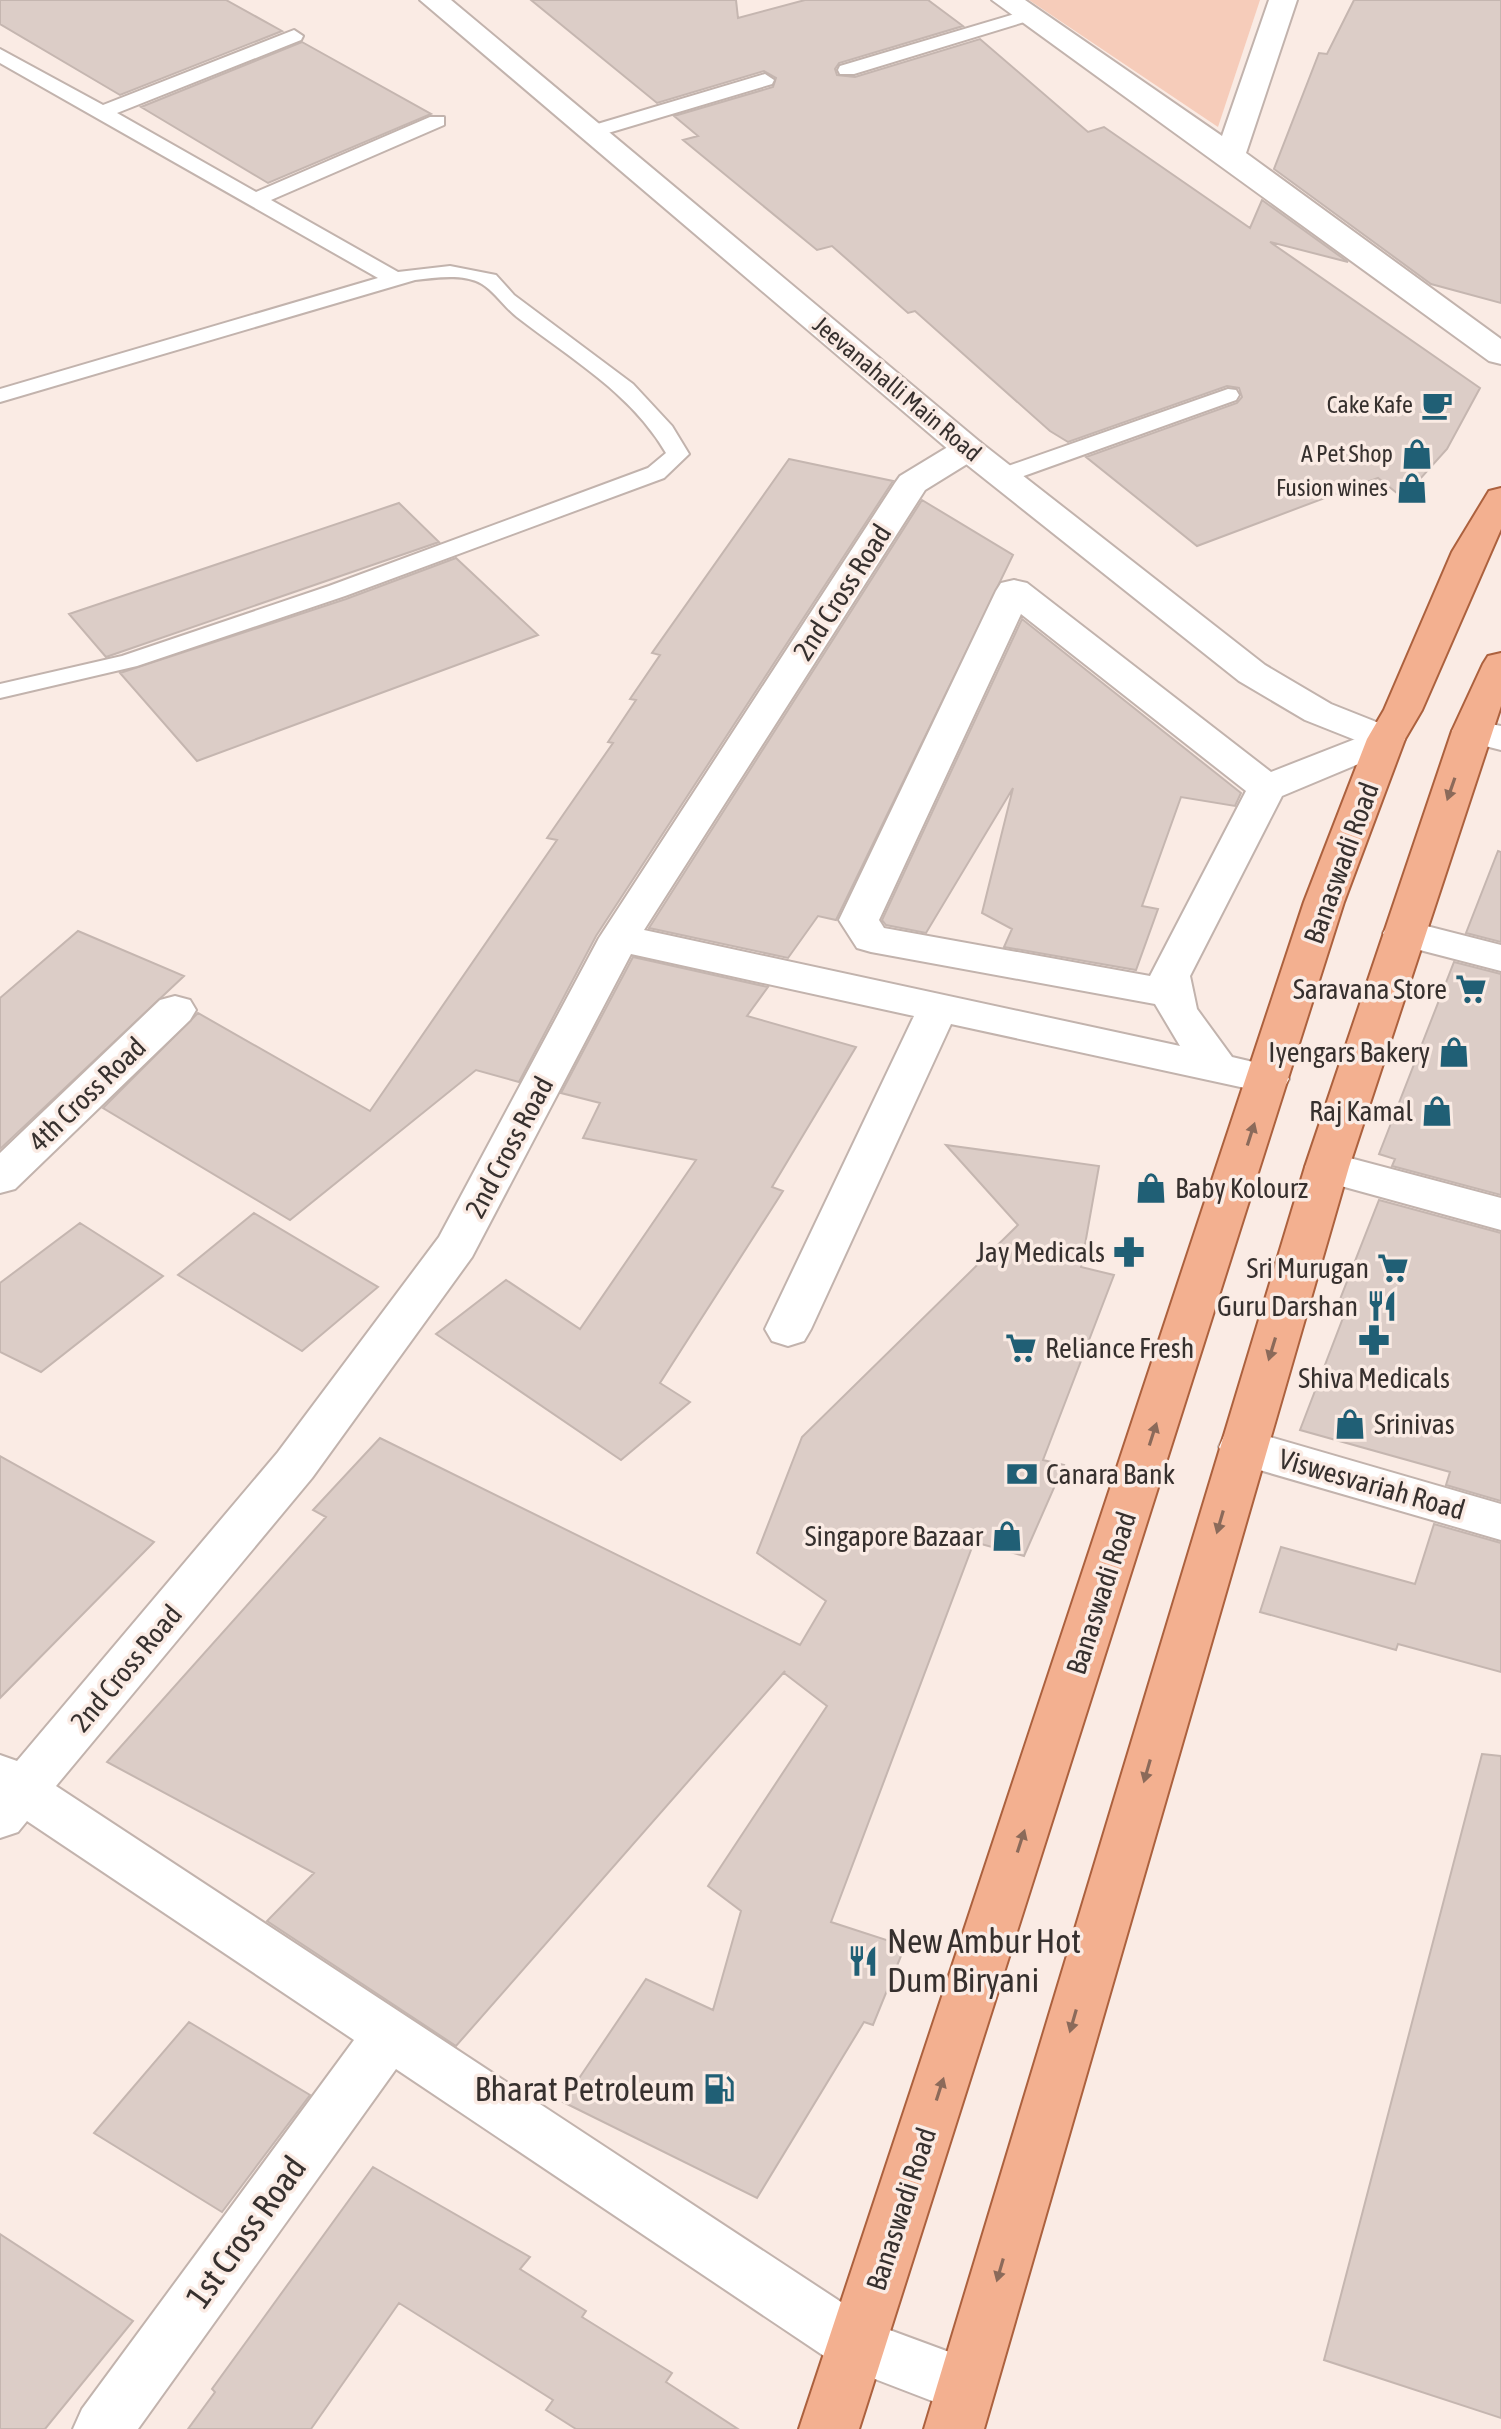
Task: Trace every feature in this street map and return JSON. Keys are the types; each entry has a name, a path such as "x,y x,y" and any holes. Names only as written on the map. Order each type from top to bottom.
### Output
{"main road":[{"name":"Banaswadi Road","path":"829,2429 1324,902 1386,739 1403,710 1470,552 1501,498"},
{"path":"960,2407 1327,1167 1403,933 1486,735 1501,664"}],"street":[{"name":"Jeevanahalli Main Road","path":"434,0 968,449 1252,673 1318,712 1386,739"},
{"path":"1230,156 1283,0"},
{"path":"1017,8 1230,156 1501,354"},
{"name":"2nd Cross Road","path":"8,1794 295,1465 456,1246 619,938 912,483 968,449"},
{"path":"1174,994 871,939 859,920 1014,591 1267,788"},
{"path":"1218,1068 1177,1011 1170,976 1267,788 1386,739"},
{"path":"1403,933 1501,958"},
{"path":"619,938 1268,1079"},
{"path":"788,1329 938,1008"},
{"name":"4th Cross Road","path":"0,1178 175,1010"},
{"path":"1327,1167 1501,1214"},
{"name":"Viswesvariah Road","path":"1242,1447 1501,1522"},
{"path":"8,1794 390,2034 857,2345 960,2407"},
{"name":"1st Cross Road","path":"103,2429 390,2034"}],"lane":[{"path":"847,70 1017,8"},
{"path":"103,112 294,36"},
{"path":"0,55 395,279"},
{"path":"591,132 765,80"},
{"path":"255,200 437,121"},
{"path":"0,396 395,279 458,271 489,279 505,297 585,356 667,431 678,454 656,473 337,591 129,661 0,691"},
{"path":"1002,476 1228,395"}],"shaded area":[{"path":"1029,0 1260,0 1218,127"}],"building":[{"path":"0,0 226,0 282,31 120,95 0,24"},
{"path":"531,0 736,0 738,18 805,0 928,0 963,26 839,63 835,69 837,75 855,77 980,39 1088,132 1104,127 1250,228 1262,200 1348,262 1270,242 1480,388 1447,449 1403,498 1378,478 1197,546 1086,457 1237,403 1242,397 1239,388 1227,386 1068,442 1050,431 915,311 908,313 832,246 817,250 683,140 698,136 674,116 773,87 776,78 764,71 657,103"},
{"path":"1354,0 1501,0 1501,303 1431,284 1274,169 1319,53 1327,54"},
{"path":"302,42 431,114 268,183 141,107"},
{"path":"789,459 893,481 596,936 519,1082 476,1070 290,1220 103,1108 198,1013 370,1111 557,840 547,838 613,743 608,742 636,700 630,699 660,655 652,653"},
{"path":"922,500 1013,555 836,920 818,916 788,958 649,928"},
{"path":"399,503 439,542 106,657 69,614"},
{"path":"456,558 538,635 197,761 120,673 346,599"},
{"path":"1022,619 1241,793 1235,806 1181,797 1142,906 1158,909 1136,970 1004,947 1012,929 982,913 1013,788 926,933 886,925 882,920"},
{"path":"1498,851 1501,852 1501,942 1466,933"},
{"path":"78,931 184,976 0,1149 0,998"},
{"path":"633,957 768,987 747,1016 856,1047 772,1187 783,1191 660,1383 690,1402 621,1460 436,1334 506,1280 580,1329 696,1160 583,1138 600,1103 561,1093"},
{"path":"1454,962 1501,974 1501,1195 1392,1166 1395,1159 1379,1154"},
{"path":"946,1145 1099,1166 1081,1267 1114,1275 1043,1460 1064,1465 1024,1556 974,1542 831,1922 905,1946 873,2025 864,2022 757,2198 563,2102 646,1979 713,2010 741,1911 708,1886 827,1706 785,1671 456,2046 267,1921 314,1873 107,1762 326,1517 313,1510 380,1438 800,1645 826,1601 757,1553 802,1437 1018,1225"},
{"path":"1379,1200 1501,1233 1501,1501 1446,1485 1450,1472 1300,1430 1346,1310 1337,1307"},
{"path":"254,1213 378,1287 302,1351 178,1275"},
{"path":"80,1223 163,1276 41,1372 0,1352 0,1283"},
{"path":"0,1456 154,1542 0,1698"},
{"path":"1434,1524 1501,1543 1501,1672 1398,1644 1396,1650 1260,1612 1281,1547 1415,1584"},
{"path":"1482,1754 1501,1756 1501,2418 1324,2360"},
{"path":"189,2022 310,2095 222,2212 94,2133"},
{"path":"373,2167 530,2257 520,2269 586,2311 582,2317 672,2373 666,2382 738,2429 576,2429 546,2410 553,2400 399,2303 311,2429 188,2429 215,2392 212,2389"},
{"path":"0,2234 133,2321 45,2429 0,2429"}],"place":[{"name":"Cake Kafe","path":"1437,405"},
{"name":"A Pet Shop","path":"1417,454"},
{"name":"Fusion wines","path":"1412,488"},
{"name":"Saravana Store","path":"1471,989"},
{"name":"Iyengars Bakery","path":"1454,1052"},
{"name":"Raj Kamal","path":"1437,1111"},
{"name":"Baby Kolourz","path":"1151,1188"},
{"name":"Jay Medicals","path":"1129,1252"},
{"name":"Sri Murugan","path":"1393,1268"},
{"name":"Guru Darshan","path":"1382,1306"},
{"name":"Shiva Medicals","path":"1374,1340"},
{"name":"Reliance Fresh","path":"1021,1348"},
{"name":"Srinivas","path":"1350,1424"},
{"name":"Canara Bank","path":"1022,1474"},
{"name":"Singapore Bazaar","path":"1007,1536"},
{"name":"New Ambur Hot Dum Biryani","path":"863,1961"},
{"name":"Bharat Petroleum","path":"719,2089"}]}
